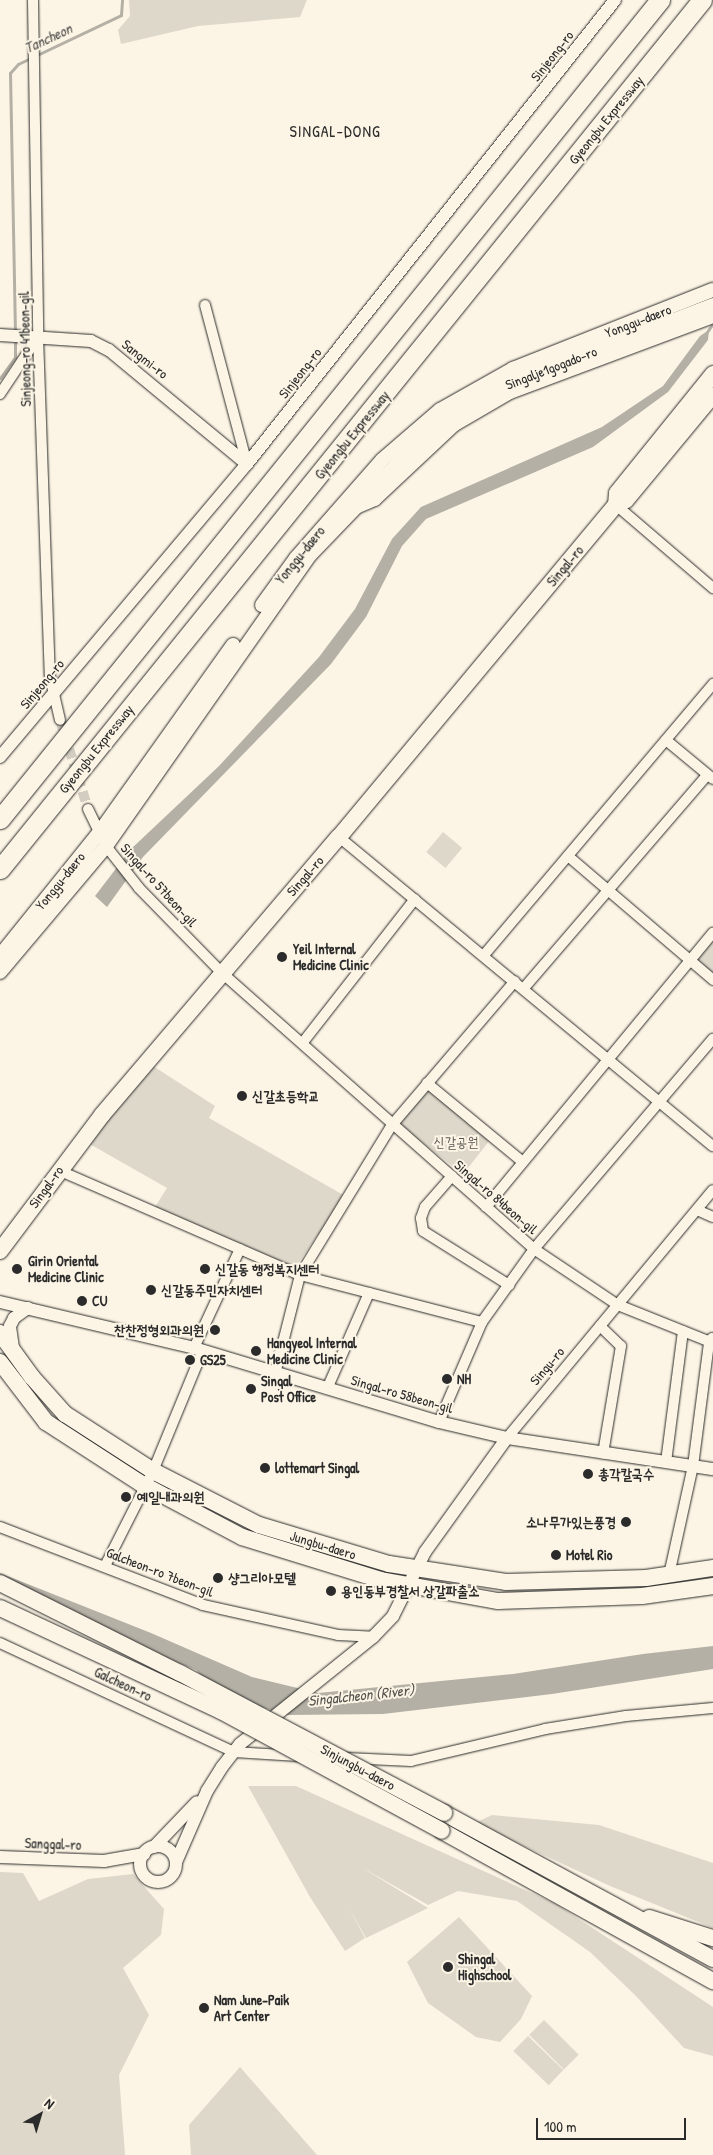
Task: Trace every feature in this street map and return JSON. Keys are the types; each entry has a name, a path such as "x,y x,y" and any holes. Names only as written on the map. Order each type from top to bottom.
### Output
{"highway":[{"path":"0,819 660,0"},
{"name":"Gyeongbu Expressway","path":"0,869 702,0"}],"main road":[{"name":"Yonggu-daero","path":"0,956 99,833 296,558 396,448 440,410 513,369 713,290"},
{"name":"Singalje1gogado-ro","path":"403,458 450,417 505,384 713,305"},
{"name":"Singal-ro","path":"616,505 617,493 713,374"},
{"name":"Singal-ro","path":"0,1251 58,1170 221,972 339,837 616,505 626,500 713,395"},
{"name":"Yonggu-daero","path":"0,972 106,846 263,619 310,555 403,458"},
{"name":"Jungbu-daero","path":"0,1333 65,1414 153,1471 259,1525 336,1549 415,1570 506,1582 592,1581 669,1575 713,1568"},
{"name":"Jungbu-daero","path":"0,1362 46,1422 145,1486 242,1537 407,1586 498,1601 642,1596 713,1586"},
{"name":"Sinjungbu-daero","path":"0,1583 180,1672 713,1959"},
{"name":"Sinjungbu-daero","path":"0,1608 220,1711 713,1981"},
{"path":"624,1912 693,1930 713,1938"},
{"path":"614,1926 651,1957 713,1993"}],"street":[{"name":"Sinjeong-ro 41beon-gil","path":"33,0 36,74 38,337 52,696"},
{"name":"Sinjeong-ro","path":"0,757 247,464 615,0"},
{"path":"205,305 247,464"},
{"path":"356,508 376,500 455,425 510,393 713,317"},
{"name":"Sangmi-ro","path":"0,335 91,341 109,350 247,464"},
{"path":"0,394 38,337"},
{"path":"616,505 713,588"},
{"path":"484,955 713,684"},
{"path":"52,696 60,720"},
{"path":"524,988 608,890 710,777 666,740"},
{"name":"Singal-ro 57beon-gil","path":"88,810 106,846 134,882 221,972"},
{"path":"339,837 713,1146"},
{"path":"568,856 713,980"},
{"path":"304,1041 416,899"},
{"path":"486,1207 713,933"},
{"name":"Singal-ro 84beon-gil","path":"221,972 304,1041 392,1125 534,1249 618,1304 712,1341"},
{"path":"275,1374 300,1275 392,1125 515,981"},
{"path":"439,1422 482,1322 534,1249 713,1039"},
{"path":"427,1083 523,1162"},
{"path":"58,1170 300,1275 482,1322"},
{"path":"452,1176 424,1207 421,1218 423,1231 509,1285"},
{"name":"Singu-ro","path":"207,1791 237,1748 373,1638 394,1616 415,1570 507,1438 713,1190"},
{"path":"697,1210 713,1217"},
{"path":"105,1566 153,1471 198,1350 240,1249"},
{"path":"327,1389 369,1293"},
{"name":"Singal-ro 58beon-gil","path":"0,1302 198,1350 439,1422 507,1438 603,1454 713,1469"},
{"path":"15,1353 10,1326 14,1318 28,1308"},
{"path":"600,1326 621,1346 603,1454"},
{"path":"666,1462 683,1331"},
{"path":"669,1575 693,1466 712,1341"},
{"name":"Galcheon-ro 7beon-gil","path":"0,1528 105,1566 203,1605 338,1635 373,1638"},
{"name":"Galcheon-ro","path":"0,1643 237,1748"},
{"path":"237,1748 411,1762 545,1728 626,1716 713,1708"},
{"path":"207,1791 176,1862 174,1872 164,1881 153,1881 143,1873 141,1861 149,1850 207,1791"},
{"path":"149,1850 168,1850 176,1862"},
{"name":"Sanggal-ro","path":"104,1861 149,1850"},
{"name":"Sanggal-ro","path":"0,1857 104,1861 143,1873"}],"green space":[{"path":"129,0 307,0 300,17 198,26 121,44 118,30 130,16"},
{"path":"443,832 462,848 445,868 426,852"},
{"path":"713,933 713,980 690,960"},
{"path":"153,1066 215,1106 209,1118 345,1196 299,1262 291,1266 155,1207 167,1188 88,1143"},
{"name":"신갈공원","path":"427,1089 491,1139 463,1174 399,1124"},
{"path":"248,1786 296,1786 556,1904 713,2007 713,2056 684,2048 634,1994 590,1952 517,1901 458,1891 428,1905 361,1867 428,1908 366,1938 349,1908 365,1938 345,1951 310,1897"},
{"path":"492,1815 599,1825 713,1863 713,1928 610,1886 475,1823"},
{"path":"0,1872 23,1873 39,1901 88,1879 133,1874 164,1909 161,1935 123,1968 149,2015 119,2075 125,2155 0,2155"},
{"path":"459,1917 532,1996 521,2019 500,2042 476,2037 428,2003 407,1962"},
{"path":"544,2020 579,2055 564,2069 529,2035"},
{"path":"528,2036 563,2070 549,2085 513,2051"},
{"path":"240,2067 317,2155 191,2155 189,2125"}],"water":[{"path":"709,330 708,340 668,392 593,447 426,519 402,546 366,617 331,664 143,857 107,907 95,896 131,849 219,766 319,657 355,609 392,539 421,507 602,427 663,386 700,336"},
{"name":"Singalcheon (River)","path":"0,1573 151,1633 252,1677 318,1693 513,1674 643,1654 713,1646 713,1669 552,1694 383,1714 287,1715 252,1704 208,1682 196,1670 100,1632 91,1638 0,1588"}],"waterway":[{"name":"Tancheon","path":"15,333 10,73 18,64 121,15 122,0"},
{"path":"707,332 713,323"},
{"name":"Tancheon","path":"0,378 15,357 15,340"}],"tunnel":[{"path":"60,720 88,809"}],"place":[{"name":"Yeil Internal Medicine Clinic","path":"282,957"},
{"name":"신갈초등학교","path":"242,1096"},
{"name":"Girin Oriental Medicine Clinic","path":"17,1269"},
{"name":"신갈동 행정복지센터","path":"205,1269"},
{"name":"신갈동주민자치센터","path":"151,1290"},
{"name":"CU","path":"82,1301"},
{"name":"찬찬정형외과의원","path":"215,1330"},
{"name":"Hangyeol Internal Medicine Clinic","path":"256,1351"},
{"name":"GS25","path":"190,1360"},
{"name":"NH","path":"447,1379"},
{"name":"Singal Post Office","path":"251,1389"},
{"name":"lottemart Singal","path":"265,1468"},
{"name":"총각칼국수","path":"588,1474"},
{"name":"예일내과의원","path":"126,1497"},
{"name":"소나무가있는풍경","path":"626,1522"},
{"name":"Motel Rio","path":"556,1555"},
{"name":"샹그리아모텔","path":"218,1578"},
{"name":"용인동부경찰서 상갈파출소","path":"331,1591"},
{"name":"Shingal Highschool","path":"448,1967"},
{"name":"Nam June-Paik Art Center","path":"204,2008"}],"district":[{"name":"SINGAL-DONG","path":"335,131"}]}
